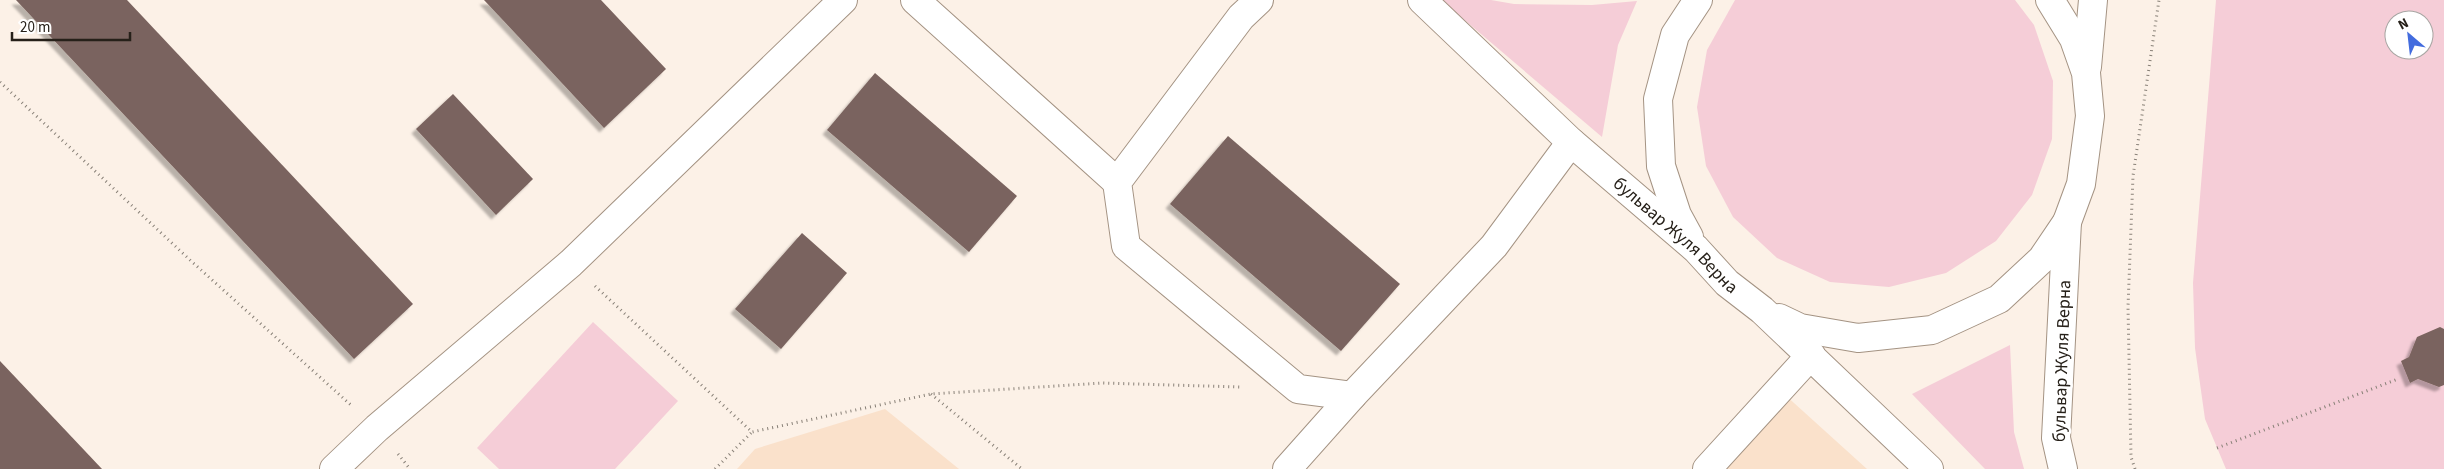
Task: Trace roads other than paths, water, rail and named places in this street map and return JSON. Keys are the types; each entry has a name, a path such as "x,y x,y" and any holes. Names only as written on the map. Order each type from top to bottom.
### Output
{"street":[{"path":"334,469 377,428 571,263 843,0"},
{"path":"914,0 1117,182 1126,246 1298,389 1352,396"},
{"path":"1117,182 1241,17 1259,0"},
{"name":"бульвар Жуля Верна","path":"1422,0 1571,142 1696,249 1727,283 1762,310 1930,469"},
{"path":"1696,249 1677,215 1661,166 1658,99 1675,35 1698,0"},
{"path":"2050,0 2074,39 2086,73"},
{"path":"1762,310 1800,328 1858,338 1932,330 1999,299 2042,259 2067,222 2081,184 2090,116 2086,73 2093,0"},
{"path":"1287,469 1352,396 1494,246 1571,142"},
{"name":"бульвар Жуля Верна","path":"2063,469 2056,438 2067,222"},
{"path":"1708,469 1811,355"}]}
